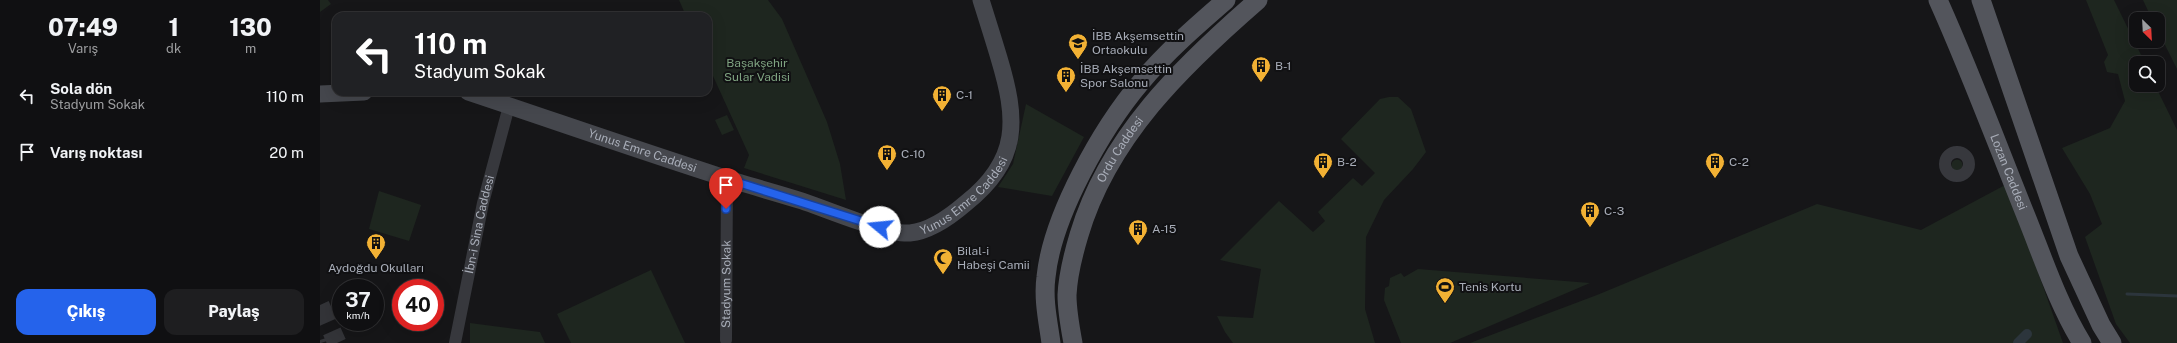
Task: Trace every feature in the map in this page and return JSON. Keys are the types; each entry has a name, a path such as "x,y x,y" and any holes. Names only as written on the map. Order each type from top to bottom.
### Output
{"main road":[{"name":"Ordu Caddesi","path":"1050,343 1045,298 1046,276 1058,228 1074,189 1119,111 1141,82 1189,32 1226,0"},
{"name":"Ordu Caddesi","path":"1073,343 1068,318 1069,274 1085,215 1108,164 1134,126 1164,88 1217,35 1258,0"},
{"name":"Lozan Caddesi","path":"1938,0 1956,40 2066,315 2082,343"},
{"path":"1981,0 2069,256 2101,325 2112,343"}],"street":[{"name":"Yunus Emre Caddesi","path":"480,96 727,179 898,232 918,232 941,222 974,198 992,178 1006,153 1012,131 1012,111 1006,82 981,0"},
{"path":"320,94 332,93"},
{"name":"İbn-i Sina Caddesi","path":"455,343 483,203 509,106"},
{"name":"Stadyum Sokak","path":"726,340 727,179"}],"green space":[{"path":"320,0 328,0 331,4 320,12"},
{"name":"Başakşehir Sular Vadisi","path":"679,0 768,0 782,19 827,122 840,164 846,200 744,168 749,155 712,74 712,12 684,12"},
{"path":"2086,0 2114,0 2129,30 2129,48 2138,48 2142,56 2129,56 2129,92 2158,92 2177,130 2177,343 2130,343 2116,324 2085,237 2102,224 2090,194 2062,148 2110,128 2125,101 2118,74 2107,72 2104,62 2108,55"},
{"path":"2143,0 2177,0 2177,69 2165,45 2165,12 2149,12"},
{"path":"1398,97 1411,109 1426,152 1413,169 1384,200 1366,237 1365,309 1375,343 1233,343 1225,332 1217,316 1253,318 1261,269 1220,260 1279,201 1313,232 1325,221 1318,212 1353,178 1362,186 1375,173 1341,139 1380,99"},
{"path":"1026,104 1084,137 1052,196 998,187 1013,164"},
{"path":"727,115 734,130 722,135 715,120"},
{"path":"1957,159 1961,161 1963,165 1961,169 1957,171 1953,169 1951,165 1953,161"},
{"path":"2007,184 2063,343 1470,343 1597,295 1817,204 1921,230"},
{"path":"379,191 421,205 409,241 369,229"},
{"path":"1418,269 1590,283 1450,343 1401,343 1384,300 1385,288 1389,286 1390,278 1401,273 1404,277"},
{"path":"651,270 685,343 571,343 557,314"},
{"path":"470,323 540,332 545,343 470,343"}],"waterway":[{"path":"2127,294 2177,296"},
{"path":"2018,343 2027,334"}],"tunnel":[{"path":"320,305 337,343"}],"place":[{"name":"İBB Akşemsettin Ortaokulu","path":"1078,60"},
{"name":"B-1","path":"1261,83"},
{"name":"İBB Akşemsettin Spor Salonu","path":"1066,93"},
{"name":"C-1","path":"942,112"},
{"name":"C-10","path":"887,171"},
{"name":"B-2","path":"1323,179"},
{"name":"C-2","path":"1715,179"},
{"name":"C-3","path":"1590,228"},
{"name":"A-15","path":"1138,246"},
{"name":"Aydoğdu Okulları","path":"376,260"},
{"name":"Bilal-i Habeşi Camii","path":"943,275"},
{"name":"Tenis Kortu","path":"1445,304"}],"route":[{"path":"726,209 727,179 778,193 880,227"}]}
